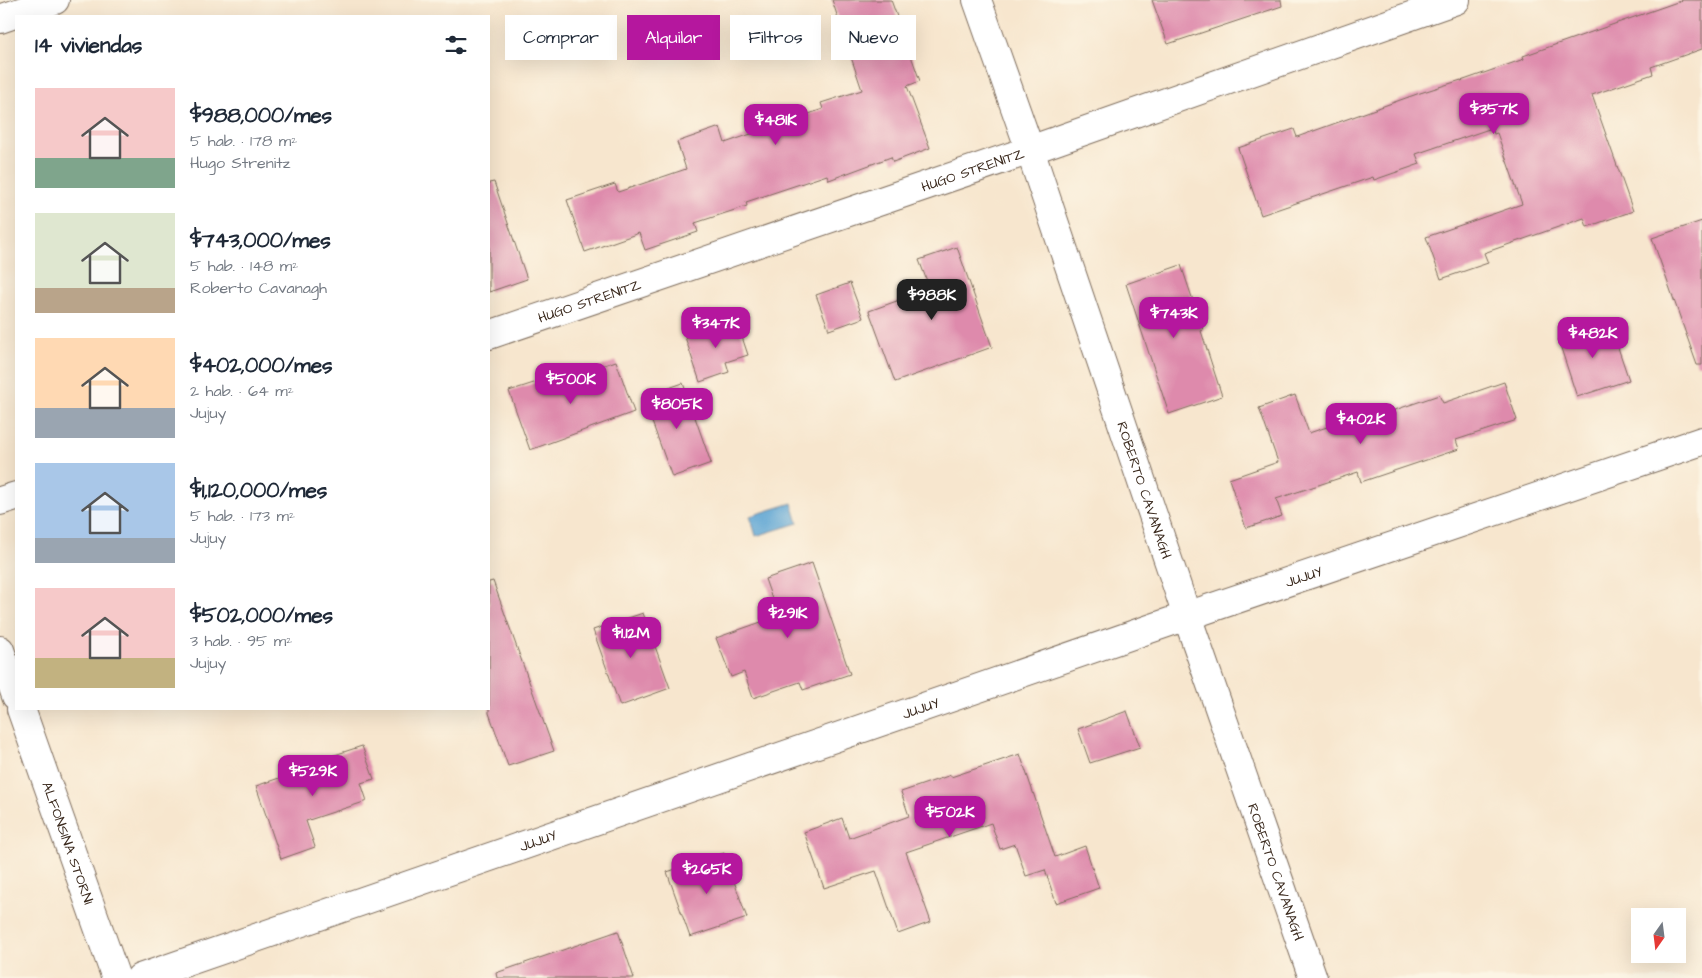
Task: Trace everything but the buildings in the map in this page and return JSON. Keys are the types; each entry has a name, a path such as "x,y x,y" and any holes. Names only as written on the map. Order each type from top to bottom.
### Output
{"main road":[{"path":"0,19 55,0"},
{"name":"ROBERTO CAVANAGH","path":"977,0 1314,978"},
{"name":"HUGO STRENITZ","path":"490,335 1030,150 1456,0"},
{"name":"JUJUY","path":"140,978 1188,616 1702,441"},
{"path":"0,501 15,496"},
{"path":"0,650 15,693"},
{"name":"ALFONSINA STORNI","path":"21,710 116,978"}],"water":[{"path":"792,503 798,523 756,536 750,516"}]}
